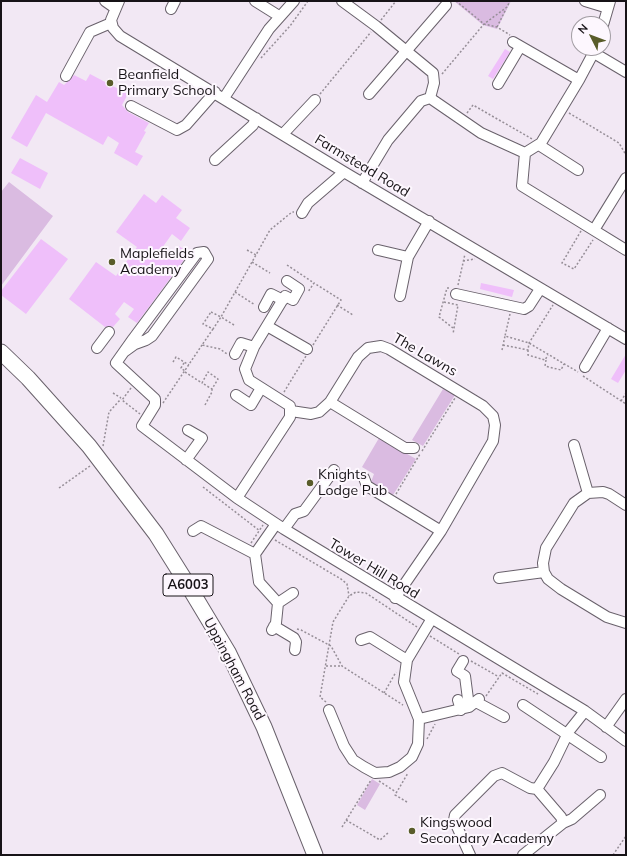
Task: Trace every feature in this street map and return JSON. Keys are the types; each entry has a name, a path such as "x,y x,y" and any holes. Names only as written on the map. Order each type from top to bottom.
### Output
{"highway":[{"name":"Uppingham Road","path":"1,352 28,378 99,458 156,534 184,577 228,652 264,727 315,855"}],"street":[{"path":"66,76 90,32 111,23 117,5 105,1"},
{"path":"255,1 279,16"},
{"path":"224,98 250,56 279,16 294,1"},
{"path":"342,1 376,26 433,73 434,83 430,98"},
{"path":"585,1 609,4 606,16"},
{"path":"369,94 408,52 446,5"},
{"name":"Farmstead Road","path":"111,23 113,28 120,36 344,172 626,339"},
{"path":"498,84 517,44 579,80"},
{"path":"525,153 540,144 562,109 592,56"},
{"path":"603,56 626,72"},
{"path":"130,106 177,130 186,125 214,92"},
{"path":"430,98 481,133 525,153"},
{"path":"362,182 388,140 421,101 430,98"},
{"path":"282,134 315,100"},
{"path":"215,160 253,125 256,118"},
{"path":"540,144 578,170"},
{"path":"525,153 522,186 626,250"},
{"path":"302,213 308,203 344,172"},
{"path":"593,229 626,178"},
{"path":"400,296 408,257 429,221"},
{"path":"378,250 408,257"},
{"path":"124,352 134,344 146,340 152,336 208,259 204,252 197,253 124,352 116,363 155,399 155,405 146,419"},
{"path":"260,306 271,294 293,300 300,289 287,281"},
{"path":"456,291 524,309 529,306 540,288"},
{"path":"237,498 290,417 290,406 247,378 246,364 254,347 284,298"},
{"path":"267,326 307,349"},
{"path":"583,371 608,328"},
{"path":"97,348 109,332"},
{"path":"235,354 241,343 254,347"},
{"name":"The Lawns","path":"330,402 358,357 363,351 374,346 389,349 459,391 489,411 496,425 493,441 441,531 395,598"},
{"path":"236,395 251,404 261,388"},
{"path":"291,411 311,414 319,412 330,402 405,448 414,448"},
{"name":"Tower Hill Road","path":"146,419 142,426 237,498 395,598 585,711 626,741"},
{"path":"186,460 202,438 188,430"},
{"path":"574,445 588,493"},
{"path":"295,650 296,642 290,634 273,628 276,623 278,603 259,582 251,552 263,534 276,524 304,511 334,470"},
{"path":"364,478 368,486 441,531"},
{"path":"626,505 609,494 603,492 588,493 574,503 546,548 543,564 544,572 548,579 561,589 607,618 626,624"},
{"path":"193,531 201,526 223,539 251,552"},
{"path":"499,578 544,572"},
{"path":"278,603 293,593"},
{"path":"329,710 340,721 344,746 353,760 374,775 389,772 400,767 412,757 418,744 419,717 404,682 405,658 425,633 431,620"},
{"path":"367,635 405,658"},
{"path":"463,661 457,671 465,676 469,703"},
{"path":"606,726 626,699"},
{"path":"419,717 469,703 504,717"},
{"path":"523,705 601,757"},
{"path":"537,789 554,762 566,735 585,711"},
{"path":"470,855 454,820 455,815 494,776 502,773 530,788 537,789 561,817 563,822"},
{"path":"523,855 563,822 572,819 600,795"}],"path":[{"path":"259,60 290,26 308,1"},
{"path":"315,100 396,1"},
{"path":"456,1 484,24 497,27 513,37 517,44"},
{"path":"497,27 510,1"},
{"path":"434,83 484,24 507,7"},
{"path":"463,120 473,105 540,144"},
{"path":"562,109 619,143 626,156"},
{"path":"152,410 157,412 185,372 221,317 270,230 292,212 302,213"},
{"path":"593,229 574,269 562,263 593,229"},
{"path":"453,328 439,317 447,288 456,291 465,251 469,245"},
{"path":"247,250 256,255"},
{"path":"252,262 270,273"},
{"path":"280,399 341,300 314,282"},
{"path":"235,292 260,306"},
{"path":"546,358 545,360 528,355 528,350 530,343 557,299"},
{"path":"443,302 458,305 453,334"},
{"path":"337,305 353,315"},
{"path":"502,350 512,307"},
{"path":"213,329 203,324 210,312 234,325"},
{"path":"505,336 530,343 564,364 583,371 626,404"},
{"path":"202,345 220,349 246,364"},
{"path":"503,345 528,350"},
{"path":"548,354 545,366 561,370 564,364"},
{"path":"173,362 176,357 189,365"},
{"path":"184,362 181,368 185,372 212,389"},
{"path":"202,383 208,372 218,379 205,405"},
{"path":"59,488 99,458 109,412 134,384 135,379"},
{"path":"391,501 459,391"},
{"path":"113,393 146,419"},
{"path":"621,401 626,393"},
{"path":"203,487 263,534 347,584 349,596"},
{"path":"251,552 263,534 276,524"},
{"path":"329,710 329,704 320,697 333,622 349,596 356,592 370,595 425,633"},
{"path":"290,634 294,629 301,630 329,645 342,666 419,717"},
{"path":"384,693 405,658"},
{"path":"326,666 342,666"},
{"path":"469,703 483,701 502,673 542,696"},
{"path":"396,792 414,762 412,757"},
{"path":"342,827 374,775 396,792 395,795 407,802"},
{"path":"346,820 380,840 388,833"},
{"path":"613,855 626,836"}],"shaded area":[{"path":"454,1 511,1 497,29 483,25"},
{"path":"9,182 53,216 1,286 1,192"},
{"path":"443,389 455,395 423,446 412,440"},
{"path":"379,438 416,459 393,495 374,485 371,482 374,474 362,467"},
{"path":"372,779 380,784 365,810 357,805"}],"building":[{"path":"505,49 510,52 493,79 488,76"},
{"path":"90,74 128,94 122,105 128,112 149,123 144,131 146,132 135,152 143,156 137,166 114,153 119,143 108,136 103,145 46,113 27,147 11,138 36,95 47,102 59,82 64,85 74,75 86,81"},
{"path":"20,158 48,173 40,189 11,173"},
{"path":"144,194 156,203 162,195 182,210 176,218 190,228 181,241 172,234 162,248 172,255 179,246 189,253 137,323 128,317 134,309 124,302 115,314 120,319 113,327 105,327 69,299 96,262 116,276 137,247 116,232"},
{"path":"41,239 68,259 26,314 1,295 1,291"},
{"path":"481,283 514,290 512,297 480,289"},
{"path":"626,354 626,370 618,383 611,379"}],"place":[{"name":"Beanfield Primary School","path":"110,83"},
{"name":"Maplefields Academy","path":"112,262"},
{"name":"Knights Lodge Pub","path":"310,483"},
{"name":"Kingswood Secondary Academy","path":"412,831"}]}
